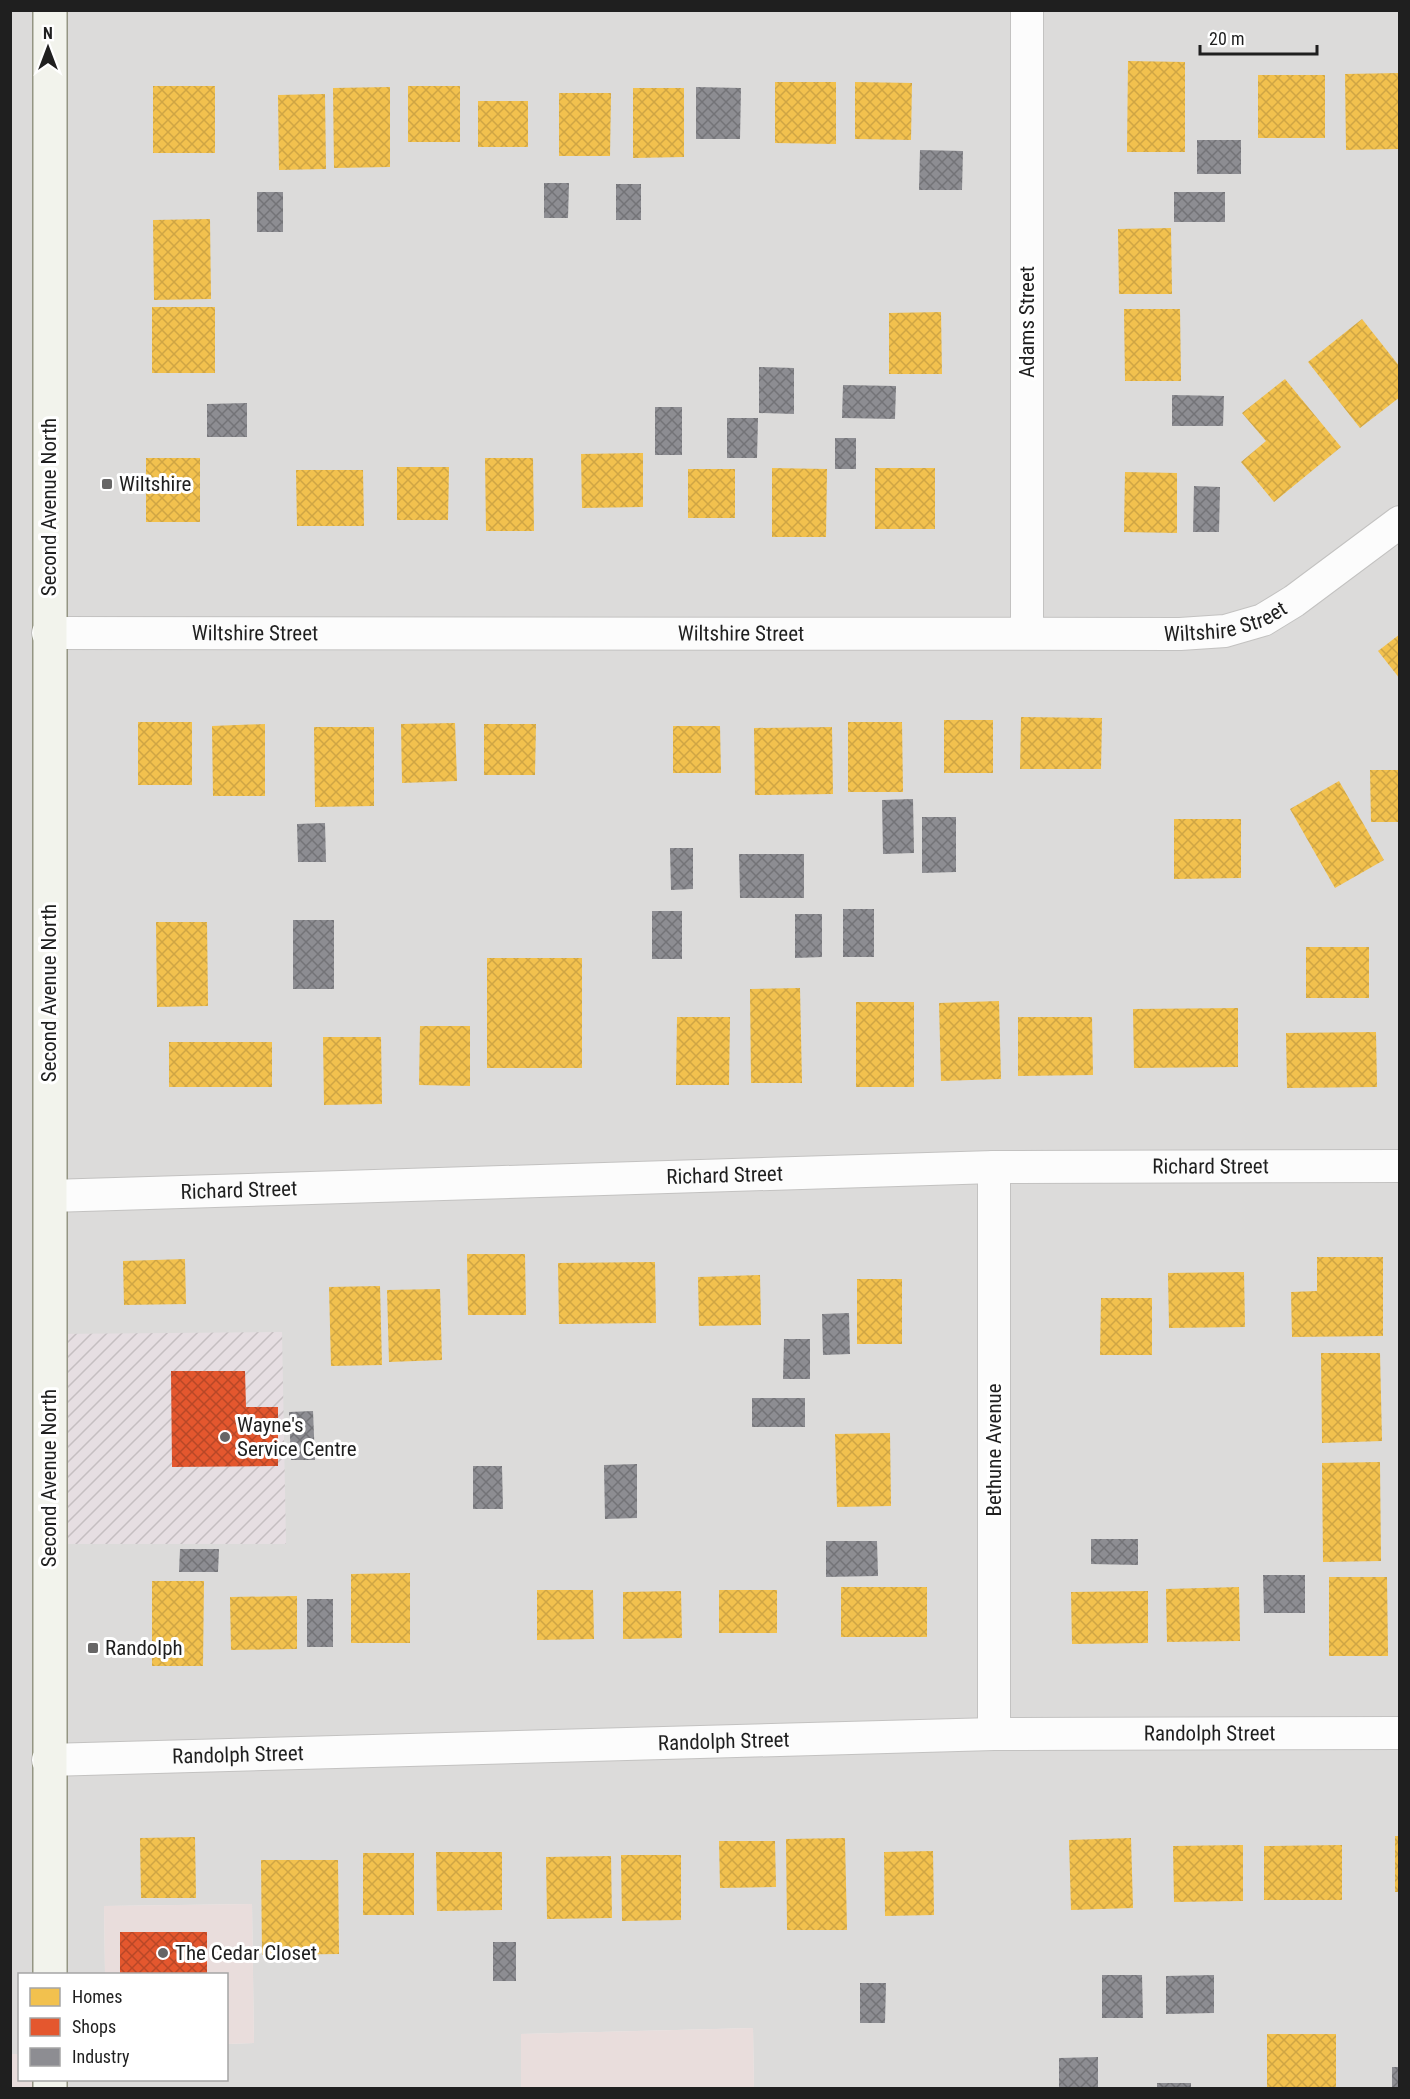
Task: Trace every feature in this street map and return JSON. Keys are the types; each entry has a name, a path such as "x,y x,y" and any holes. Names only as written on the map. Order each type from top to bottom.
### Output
{"main road":[{"name":"Second Avenue North","path":"50,10 48,633 50,1973"}],"street":[{"name":"Adams Street","path":"1027,10 1028,633"},
{"name":"Wiltshire Street","path":"48,633 1180,634 1225,631 1263,620 1294,601 1400,522"},
{"name":"Richard Street","path":"50,1196 994,1167 1400,1166"},
{"name":"Bethune Avenue","path":"994,1167 994,1734"},
{"name":"Randolph Street","path":"48,1760 994,1734 1400,1733"}],"shaded area":[{"path":"10,11 1399,11 1399,2088 754,2088 753,2028 521,2034 521,2088 47,2088 47,2081 228,2081 228,2044 254,2043 252,1904 104,1906 105,1973 18,1973 18,2054 11,2054"},
{"path":"282,1332 286,1544 53,1544 54,1334"},
{"path":"252,1904 254,2043 228,2044 228,1973 105,1973 104,1906"},
{"path":"753,2028 754,2088 521,2088 521,2034"},
{"path":"10,2054 18,2054 18,2081 47,2081 47,2088 11,2088"}],"building: Homes":[{"path":"1128,61 1185,62 1185,152 1127,152"},
{"path":"1400,73 1400,149 1346,150 1345,74"},
{"path":"1258,75 1325,75 1325,138 1258,138"},
{"path":"775,82 836,82 836,144 775,143"},
{"path":"855,82 912,83 911,140 855,139"},
{"path":"153,86 215,86 215,153 153,153"},
{"path":"408,86 460,86 460,142 408,142"},
{"path":"390,87 390,167 334,168 333,88"},
{"path":"633,88 684,88 684,157 633,158"},
{"path":"559,93 611,93 610,156 559,156"},
{"path":"325,94 326,169 279,170 278,95"},
{"path":"478,101 528,101 528,147 478,147"},
{"path":"210,219 211,299 154,300 153,220"},
{"path":"1171,228 1172,294 1119,294 1118,229"},
{"path":"152,307 215,307 215,373 152,373"},
{"path":"1124,309 1180,309 1181,381 1125,381"},
{"path":"941,312 942,374 889,374 889,313"},
{"path":"1362,319 1400,367 1400,397 1360,428 1308,362"},
{"path":"1285,379 1341,447 1274,502 1241,462 1266,441 1242,413"},
{"path":"643,453 643,507 582,508 581,454"},
{"path":"146,458 200,458 200,522 146,522"},
{"path":"485,458 533,458 534,531 486,531"},
{"path":"397,467 449,467 448,520 397,520"},
{"path":"772,468 827,469 826,537 772,537"},
{"path":"875,468 935,468 935,529 875,529"},
{"path":"688,469 735,469 735,518 688,518"},
{"path":"296,470 363,470 364,526 297,526"},
{"path":"1125,472 1177,473 1177,533 1124,532"},
{"path":"1400,634 1400,679 1378,651"},
{"path":"1021,717 1102,718 1101,769 1020,769"},
{"path":"944,720 993,720 993,773 944,773"},
{"path":"138,722 192,722 192,785 138,785"},
{"path":"848,722 902,722 903,792 848,792"},
{"path":"455,723 457,781 402,783 401,724"},
{"path":"265,724 265,796 213,796 212,726"},
{"path":"484,724 536,724 535,775 484,775"},
{"path":"673,726 720,726 721,773 673,773"},
{"path":"314,727 374,727 374,806 315,807"},
{"path":"832,727 833,794 755,795 754,728"},
{"path":"1370,770 1400,770 1400,822 1371,822"},
{"path":"1339,781 1384,860 1335,888 1290,809"},
{"path":"1174,819 1241,819 1241,878 1174,879"},
{"path":"156,922 207,922 208,1006 157,1007"},
{"path":"1306,947 1369,947 1369,998 1306,998"},
{"path":"487,958 582,958 582,1068 487,1068"},
{"path":"800,988 802,1083 751,1083 750,989"},
{"path":"999,1001 1001,1079 941,1081 939,1003"},
{"path":"856,1002 914,1002 914,1087 856,1087"},
{"path":"1238,1008 1238,1067 1134,1068 1133,1009"},
{"path":"677,1017 730,1017 729,1085 676,1085"},
{"path":"1018,1017 1092,1017 1093,1075 1018,1076"},
{"path":"420,1026 470,1026 470,1086 419,1085"},
{"path":"1376,1032 1377,1087 1287,1088 1286,1033"},
{"path":"323,1037 381,1037 382,1104 324,1105"},
{"path":"169,1042 272,1042 272,1087 169,1087"},
{"path":"467,1254 525,1254 526,1315 468,1315"},
{"path":"1317,1257 1383,1257 1383,1336 1292,1337 1291,1292 1317,1291"},
{"path":"185,1259 186,1304 124,1305 123,1261"},
{"path":"655,1262 656,1323 559,1324 558,1263"},
{"path":"1244,1272 1245,1327 1169,1328 1168,1273"},
{"path":"760,1275 761,1325 699,1326 698,1277"},
{"path":"857,1279 902,1279 902,1344 857,1344"},
{"path":"380,1286 382,1365 331,1366 329,1287"},
{"path":"440,1289 442,1360 389,1362 387,1290"},
{"path":"1101,1298 1152,1298 1152,1355 1100,1355"},
{"path":"1321,1353 1380,1353 1382,1441 1322,1443"},
{"path":"890,1433 891,1506 837,1507 835,1434"},
{"path":"1380,1462 1381,1561 1323,1562 1322,1463"},
{"path":"410,1573 410,1643 351,1643 351,1574"},
{"path":"1329,1577 1387,1577 1388,1656 1329,1656"},
{"path":"152,1581 204,1581 203,1666 152,1666"},
{"path":"841,1587 927,1587 927,1637 841,1637"},
{"path":"1239,1587 1240,1641 1167,1642 1166,1589"},
{"path":"537,1590 593,1590 594,1639 537,1640"},
{"path":"719,1590 777,1590 777,1633 719,1633"},
{"path":"681,1591 682,1638 623,1639 623,1592"},
{"path":"1148,1591 1148,1643 1072,1644 1071,1592"},
{"path":"297,1596 297,1649 231,1650 230,1597"},
{"path":"1395,1836 1400,1836 1400,1892 1395,1892"},
{"path":"195,1837 196,1898 141,1898 140,1838"},
{"path":"845,1838 847,1930 787,1930 786,1839"},
{"path":"1131,1838 1133,1908 1071,1910 1069,1840"},
{"path":"719,1841 775,1841 776,1887 720,1888"},
{"path":"1243,1845 1243,1901 1174,1902 1173,1846"},
{"path":"1342,1845 1342,1900 1264,1900 1264,1846"},
{"path":"933,1851 934,1915 885,1916 884,1852"},
{"path":"436,1852 502,1852 502,1910 437,1911"},
{"path":"363,1853 414,1853 414,1915 363,1915"},
{"path":"621,1855 681,1855 681,1920 622,1921"},
{"path":"611,1856 612,1918 547,1919 546,1857"},
{"path":"261,1860 338,1860 339,1954 262,1955"},
{"path":"1267,2034 1336,2034 1336,2088 1267,2088"}],"building: Shops":[{"name":"Wayne's Service Centre","path":"171,1371 245,1371 246,1407 278,1407 278,1466 172,1467"},
{"name":"The Cedar Closet","path":"120,1932 207,1932 207,1973 120,1973"}],"building: Industry":[{"path":"696,87 741,88 740,139 696,139"},
{"path":"1197,140 1241,140 1241,174 1197,174"},
{"path":"920,150 963,151 962,190 919,190"},
{"path":"544,183 569,183 568,218 544,218"},
{"path":"616,184 641,184 641,220 616,220"},
{"path":"257,192 283,192 283,232 257,232"},
{"path":"1174,192 1225,192 1225,222 1174,222"},
{"path":"759,367 794,368 794,414 759,413"},
{"path":"843,385 896,386 895,419 842,418"},
{"path":"1172,395 1224,396 1223,426 1172,426"},
{"path":"247,403 247,437 207,437 207,404"},
{"path":"655,407 682,407 682,455 655,455"},
{"path":"727,418 758,418 757,458 727,458"},
{"path":"835,438 856,438 856,469 835,469"},
{"path":"1194,486 1220,487 1219,532 1193,532"},
{"path":"913,799 914,853 883,854 882,800"},
{"path":"922,817 956,817 956,872 922,873"},
{"path":"325,823 326,862 298,862 297,824"},
{"path":"670,848 693,848 693,889 671,890"},
{"path":"739,854 804,854 804,898 740,898"},
{"path":"843,909 874,909 874,957 843,957"},
{"path":"652,911 682,911 682,959 652,959"},
{"path":"795,914 822,914 822,957 795,958"},
{"path":"293,920 334,920 334,989 293,989"},
{"path":"849,1313 850,1354 823,1355 822,1314"},
{"path":"784,1339 810,1339 810,1379 783,1379"},
{"path":"752,1398 805,1398 805,1427 752,1427"},
{"path":"313,1411 315,1460 291,1460 289,1412"},
{"path":"637,1464 637,1518 605,1519 604,1465"},
{"path":"473,1466 502,1466 503,1509 473,1509"},
{"path":"1091,1539 1138,1539 1138,1565 1091,1564"},
{"path":"826,1541 877,1541 878,1576 826,1577"},
{"path":"180,1549 219,1549 218,1572 179,1572"},
{"path":"1263,1575 1305,1575 1305,1613 1264,1613"},
{"path":"307,1599 333,1599 333,1647 307,1647"},
{"path":"493,1942 516,1942 516,1981 493,1981"},
{"path":"1102,1975 1142,1975 1143,2018 1102,2018"},
{"path":"1214,1975 1214,2013 1166,2014 1166,1976"},
{"path":"860,1983 886,1983 885,2023 860,2023"},
{"path":"1098,2057 1098,2088 1059,2088 1059,2058"},
{"path":"1392,2067 1400,2067 1400,2088 1392,2088"},
{"path":"1157,2083 1191,2083 1191,2088 1157,2088"}],"place":[{"name":"Wiltshire","path":"107,484"},
{"name":"Wayne's Service Centre","path":"225,1437"},
{"name":"Randolph","path":"93,1648"},
{"name":"The Cedar Closet","path":"163,1953"}]}
